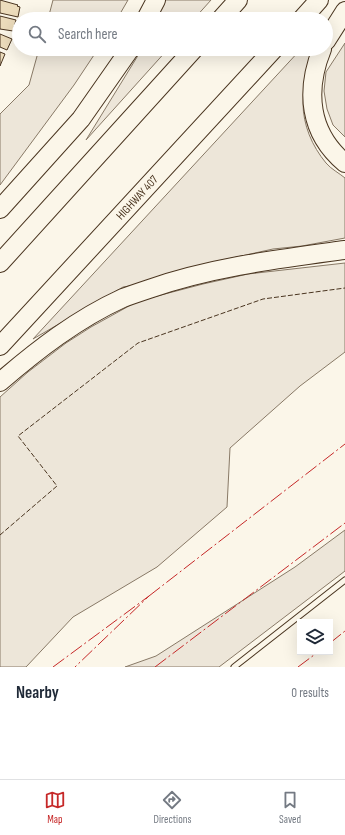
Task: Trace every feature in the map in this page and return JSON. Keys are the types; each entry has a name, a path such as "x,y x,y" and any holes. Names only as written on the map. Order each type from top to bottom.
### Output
{"highway":[{"path":"150,12 156,0"},
{"path":"227,12 238,0"},
{"path":"308,12 319,0"},
{"path":"333,30 345,10"},
{"path":"0,209 81,118 125,56"},
{"path":"0,263 188,56"},
{"name":"HIGHWAY 407","path":"0,346 268,56"},
{"path":"319,56 313,84 312,105 316,122 323,139 334,154 345,164"},
{"path":"0,382 30,356 75,324 123,298 167,283 217,270 345,250"}],"lane":[{"path":"234,667 345,580"}],"shaded area":[{"path":"53,0 128,0 121,12 50,12"},
{"path":"163,0 211,0 200,12 159,12"},
{"path":"345,43 345,137 333,125 327,109 324,91 326,72"},
{"path":"37,56 93,56 74,85 0,185 0,114 29,85"},
{"path":"138,56 162,56 86,140"},
{"path":"295,56 313,56 304,89 303,111 309,135 316,150 330,167 345,178 345,238 302,246 273,249 205,264 166,274 136,285 123,287 33,339"},
{"path":"345,263 345,352 300,386 230,448 227,507 157,567 73,617 26,667 0,667 0,397 28,372 66,343 91,327 138,301 248,274"},
{"path":"345,530 345,571 219,667 125,667 156,656 295,567"}],"building":[{"path":"0,0 18,5 17,6 20,7 19,12 12,12 12,16 0,13"},
{"path":"0,16 12,19 12,31 0,29"},
{"path":"0,34 12,39 7,50 0,47"},
{"path":"0,52 5,54 0,66"}],"fence":[{"path":"0,535 57,486 18,436 138,343 263,299 345,288"}],"power":[{"path":"149,596 345,444"},
{"path":"155,667 345,523"},
{"path":"53,667 149,596 75,667"},
{"path":"333,641 345,631"},
{"path":"298,667 314,655"}]}
